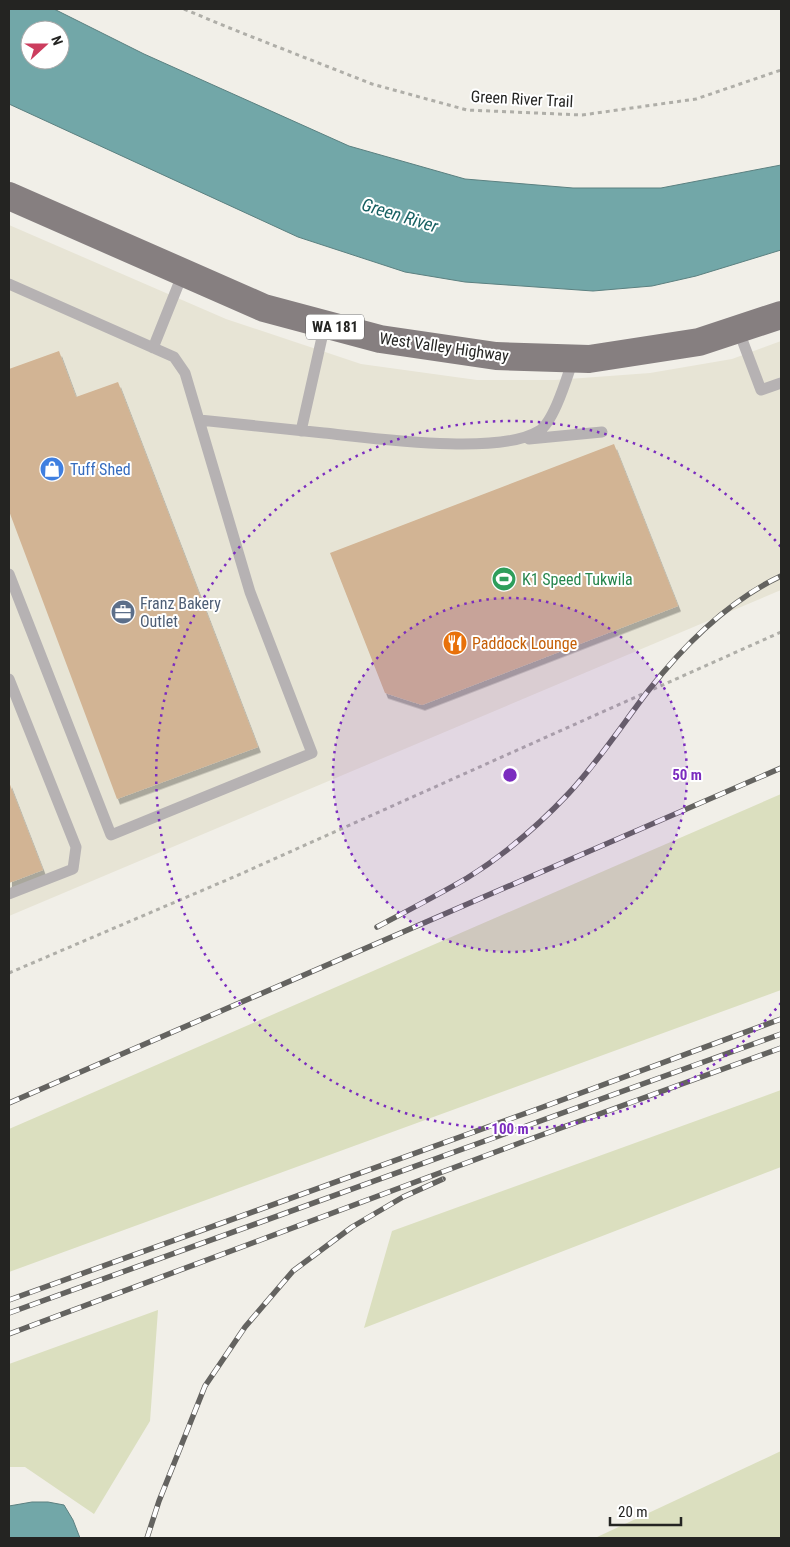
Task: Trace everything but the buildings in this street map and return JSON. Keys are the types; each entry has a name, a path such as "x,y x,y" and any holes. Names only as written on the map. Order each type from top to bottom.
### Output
{"main road":[{"name":"West Valley Highway","path":"9,196 264,308 380,339 496,356 589,359 700,342 781,315"}],"lane":[{"path":"153,348 183,272"},
{"path":"9,284 174,357 185,373 250,592 312,754 112,835 9,574"},
{"path":"301,431 324,324"},
{"path":"738,329 761,390 781,383"},
{"path":"515,440 540,431 551,419 574,358"},
{"path":"199,420 399,441 468,444 602,432"},
{"path":"9,679 76,847 73,869 9,894"}],"path":[{"name":"Green River Trail","path":"184,9 227,28 372,84 467,110 582,115 696,99 781,70"},
{"path":"9,973 236,876 781,632"}],"shaded area":[{"path":"9,225 226,319 361,364 477,380 555,380 650,373 732,359 781,341 781,590 9,916"}],"green space":[{"path":"781,794 781,990 9,1272 9,1129"},
{"path":"781,1090 781,1167 364,1328 392,1231"},
{"path":"158,1310 150,1421 94,1514 25,1467 9,1467 9,1364"},
{"path":"781,1451 781,1538 595,1538"}],"water":[{"name":"Green River","path":"9,9 54,9 144,54 349,146 465,179 573,188 661,188 781,165 781,250 696,276 652,286 593,291 465,282 405,272 298,237 9,104"},
{"path":"32,1502 64,1505 73,1520 80,1538 9,1538 9,1506"}],"railway":[{"path":"377,927 467,878 494,860 533,828 580,781 648,691 692,641 725,611 762,586 781,576"},
{"path":"9,1103 781,768"},
{"path":"9,1300 781,1019"},
{"path":"9,1313 781,1034"},
{"path":"9,1334 525,1141 781,1048"},
{"path":"147,1538 159,1501 205,1386 245,1327 293,1271 352,1227 403,1197 443,1179"}],"place":[{"name":"Tuff Shed","path":"52,469"},
{"name":"K1 Speed Tukwila","path":"504,579"},
{"name":"Franz Bakery Outlet","path":"123,612"},
{"name":"Paddock Lounge","path":"455,643"}]}
